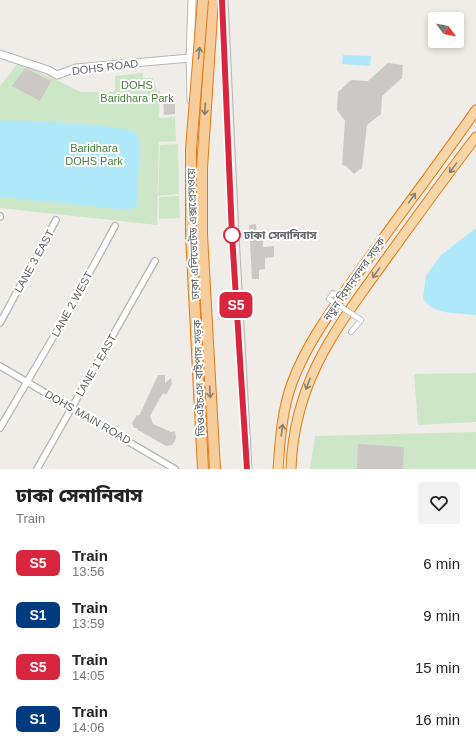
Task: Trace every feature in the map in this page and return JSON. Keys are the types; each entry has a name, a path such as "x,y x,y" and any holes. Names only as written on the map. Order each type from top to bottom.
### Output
{"highway":[{"name":"ঢাকা এলিভেটেড এক্সপ্রেসওয়ে","path":"202,469 191,235 191,149 203,0"},
{"name":"ঢাকা এলিভেটেড এক্সপ্রেসওয়ে","path":"213,0 202,154 202,227 214,469"},
{"name":"নতুন বিমানবন্দর সড়ক","path":"278,469 283,420 288,396 302,359 336,304 476,110"},
{"name":"নতুন বিমানবন্দর সড়ক","path":"291,469 292,447 302,400 317,361 338,327 476,137"},
{"path":"398,217 410,226"}],"street":[{"name":"ডিওএইচএস বাইপাস সড়ক","path":"192,0 190,58 202,469"},
{"name":"DOHS ROAD","path":"0,54 48,70 57,75 76,68 190,58"},
{"name":"LANE 3 EAST","path":"0,322 56,220"},
{"name":"LANE 2 WEST","path":"0,428 68,312 115,226"},
{"name":"LANE 1 EAST","path":"37,469 155,261"},
{"path":"334,293 329,299 361,320 351,332"},
{"name":"DOHS MAIN ROAD","path":"0,366 175,469"}],"green space":[{"name":"Baridhara DOHS Park","path":"19,62 81,92 113,92 115,90 115,76 143,73 143,78 153,78 157,91 160,91 159,118 175,117 176,141 159,142 157,225 0,208 0,86"},
{"path":"178,144 179,194 158,196 160,145"},
{"path":"179,196 180,218 159,219 159,197"},
{"path":"476,373 476,422 418,425 414,374"},
{"path":"476,432 476,469 310,469 315,436"}],"water":[{"path":"343,55 371,56 370,66 342,64"},
{"path":"0,121 91,125 126,129 136,133 140,139 137,204 134,208 129,210 0,197"},
{"path":"476,228 476,315 446,312 432,308 423,298 426,276 441,255"}],"building":[{"path":"388,63 403,65 402,78 382,96 381,114 367,125 362,168 354,174 346,166 342,165 345,121 337,110 338,92 351,80 368,81"},
{"path":"25,68 51,81 40,101 12,86"},
{"path":"163,96 175,96 175,114 164,115"},
{"path":"256,224 257,239 263,239 263,247 274,246 274,257 265,258 265,269 259,270 259,279 252,279 249,225"},
{"path":"158,375 165,375 165,383 171,378 172,384 166,395 163,393 150,416 153,424 171,432 175,431 176,438 174,442 172,445 166,446 137,428 134,428 132,423 137,415 139,416"},
{"path":"358,444 404,447 403,469 357,469"}],"tram line":[{"path":"228,0 252,469"}],"railway":[{"path":"222,0 232,235 246,469"}],"train":[{"name":"S5","path":"222,0 228,112 232,235 247,469"}],"place":[{"name":"ঢাকা সেনানিবাস","path":"232,235"}],"park label":[{"name":"DOHS Baridhara Park","path":"137,91"}]}
